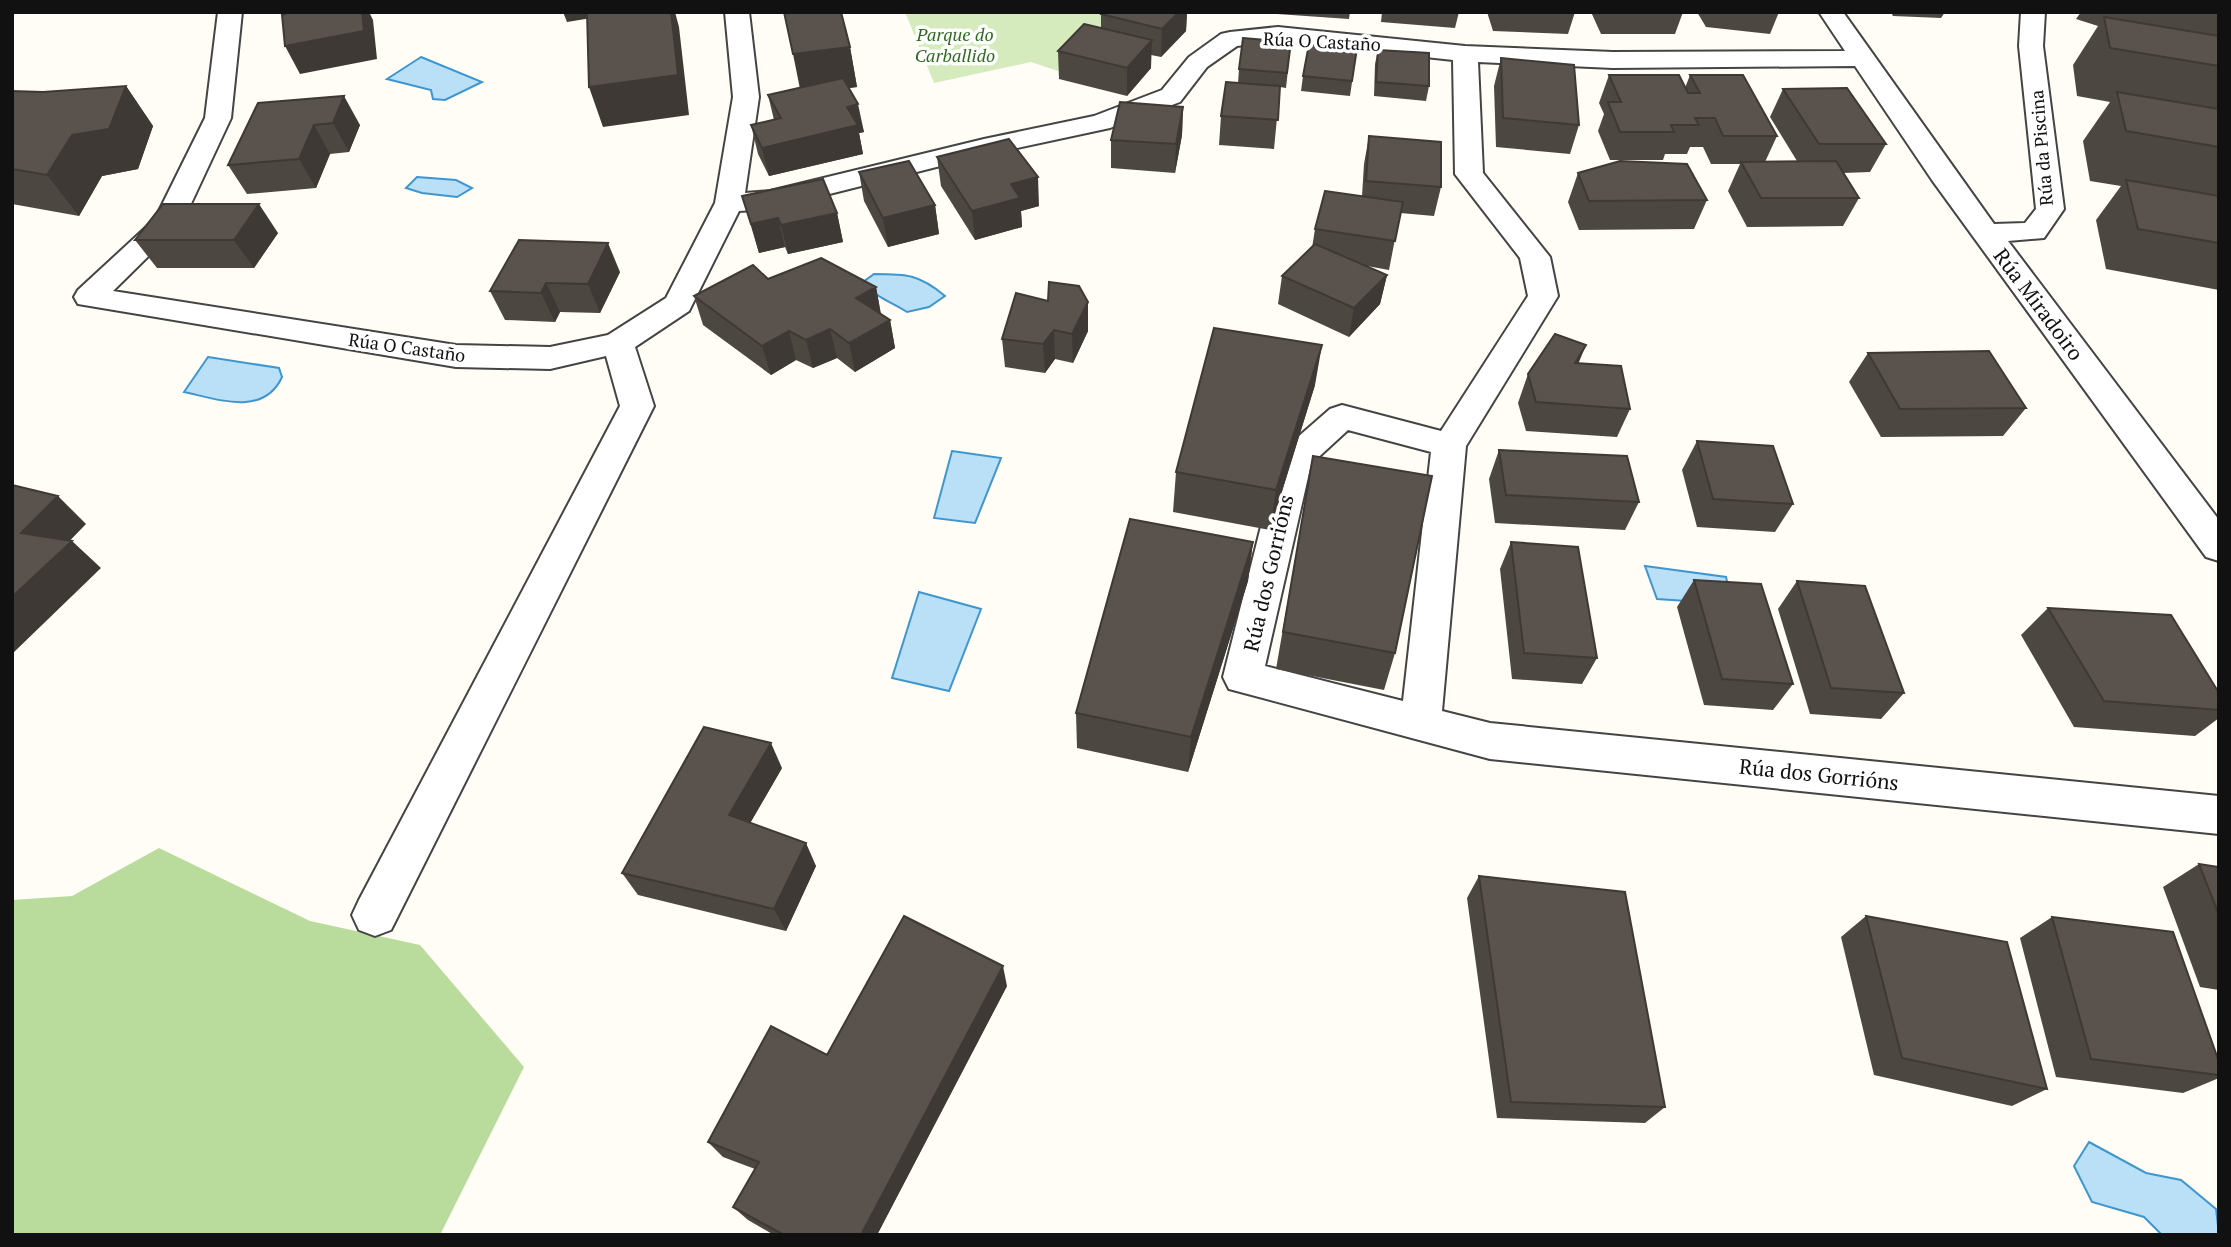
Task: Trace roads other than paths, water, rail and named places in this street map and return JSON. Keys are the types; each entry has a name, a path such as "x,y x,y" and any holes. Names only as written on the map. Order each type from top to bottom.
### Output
{"street":[{"name":"Rúa O Castaño","path":"230,12 218,118 167,223 89,296 456,356 550,358 618,343 678,304 729,203 770,200 984,147 1101,122 1171,96 1198,62 1230,39 1278,34 1465,54 1613,60 1862,58"},
{"path":"729,203 746,97 737,12"},
{"path":"1831,12 1862,58"},
{"name":"Rúa da Piscina","path":"1986,233 2034,232 2050,209 2031,46 2033,12"},
{"path":"1420,723 1449,445 1543,296 1535,257 1469,174 1465,54"},
{"name":"Rúa Miradoiro","path":"1862,58 1942,174 2219,547"},
{"path":"375,915 637,406 618,343"},
{"name":"Rúa dos Gorrións","path":"1449,445 1342,417 1295,460 1243,677 1490,741 2219,815"}],"water":[{"path":"421,57 482,82 445,100 433,99 431,90 387,79"},
{"path":"417,177 456,180 472,188 457,197 422,193 406,188"},
{"path":"874,274 895,274 920,279 945,296 929,307 907,312 867,287 863,282"},
{"path":"208,357 279,368 282,377 264,397 252,401 225,401 184,392"},
{"path":"952,451 1001,458 975,523 934,518"},
{"path":"1645,566 1726,577 1732,604 1657,599"},
{"path":"919,592 981,609 949,691 892,678"},
{"path":"2089,1142 2146,1173 2181,1180 2216,1209 2219,1235 2162,1235 2144,1217 2092,1202 2074,1166"}],"park label":[{"name":"Parque do Carballido","path":"955,44"}]}
